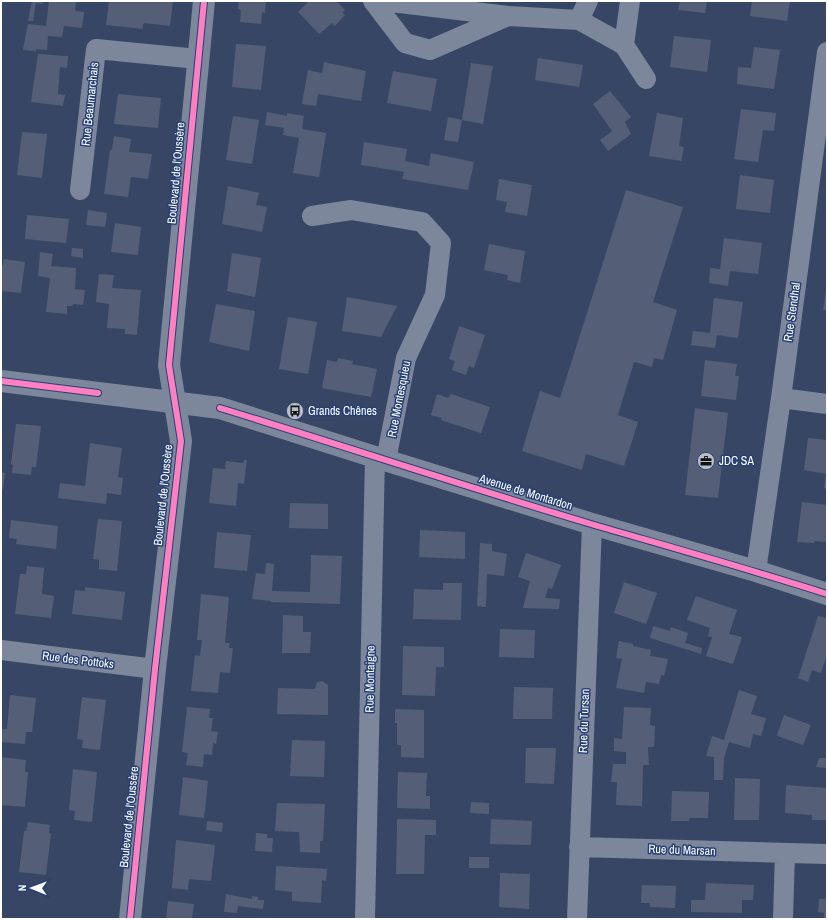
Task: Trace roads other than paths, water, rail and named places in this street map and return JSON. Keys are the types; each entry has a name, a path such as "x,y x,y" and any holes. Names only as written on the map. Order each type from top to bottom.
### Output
{"street":[{"name":"Boulevard de l'Oussère","path":"130,919 180,441 169,365 204,1"},
{"path":"373,1 405,43 430,50 508,16"},
{"path":"383,1 508,16 579,20 624,45 646,79"},
{"path":"579,20 588,1"},
{"path":"624,45 630,1"},
{"name":"Rue Beaumarchais","path":"80,190 96,49 198,59"},
{"name":"Rue Stendhal","path":"756,571 781,398 827,52"},
{"name":"Rue Montesquieu","path":"312,216 351,210 422,222 441,243 434,295 406,358 380,459"},
{"name":"Avenue de Montardon","path":"1,381 220,408 592,524 756,571 827,594"},
{"path":"781,398 827,404"},
{"name":"Rue Montaigne","path":"356,919 365,910 380,459"},
{"name":"Rue du Tursan","path":"577,919 592,524"},
{"name":"Rue des Pottoks","path":"1,650 155,669"},
{"name":"Rue du Marsan","path":"579,847 827,854"},
{"path":"783,919 785,853"}],"place":[{"name":"Grands Chênes","path":"295,411"},
{"name":"JDC SA","path":"706,461"}]}
